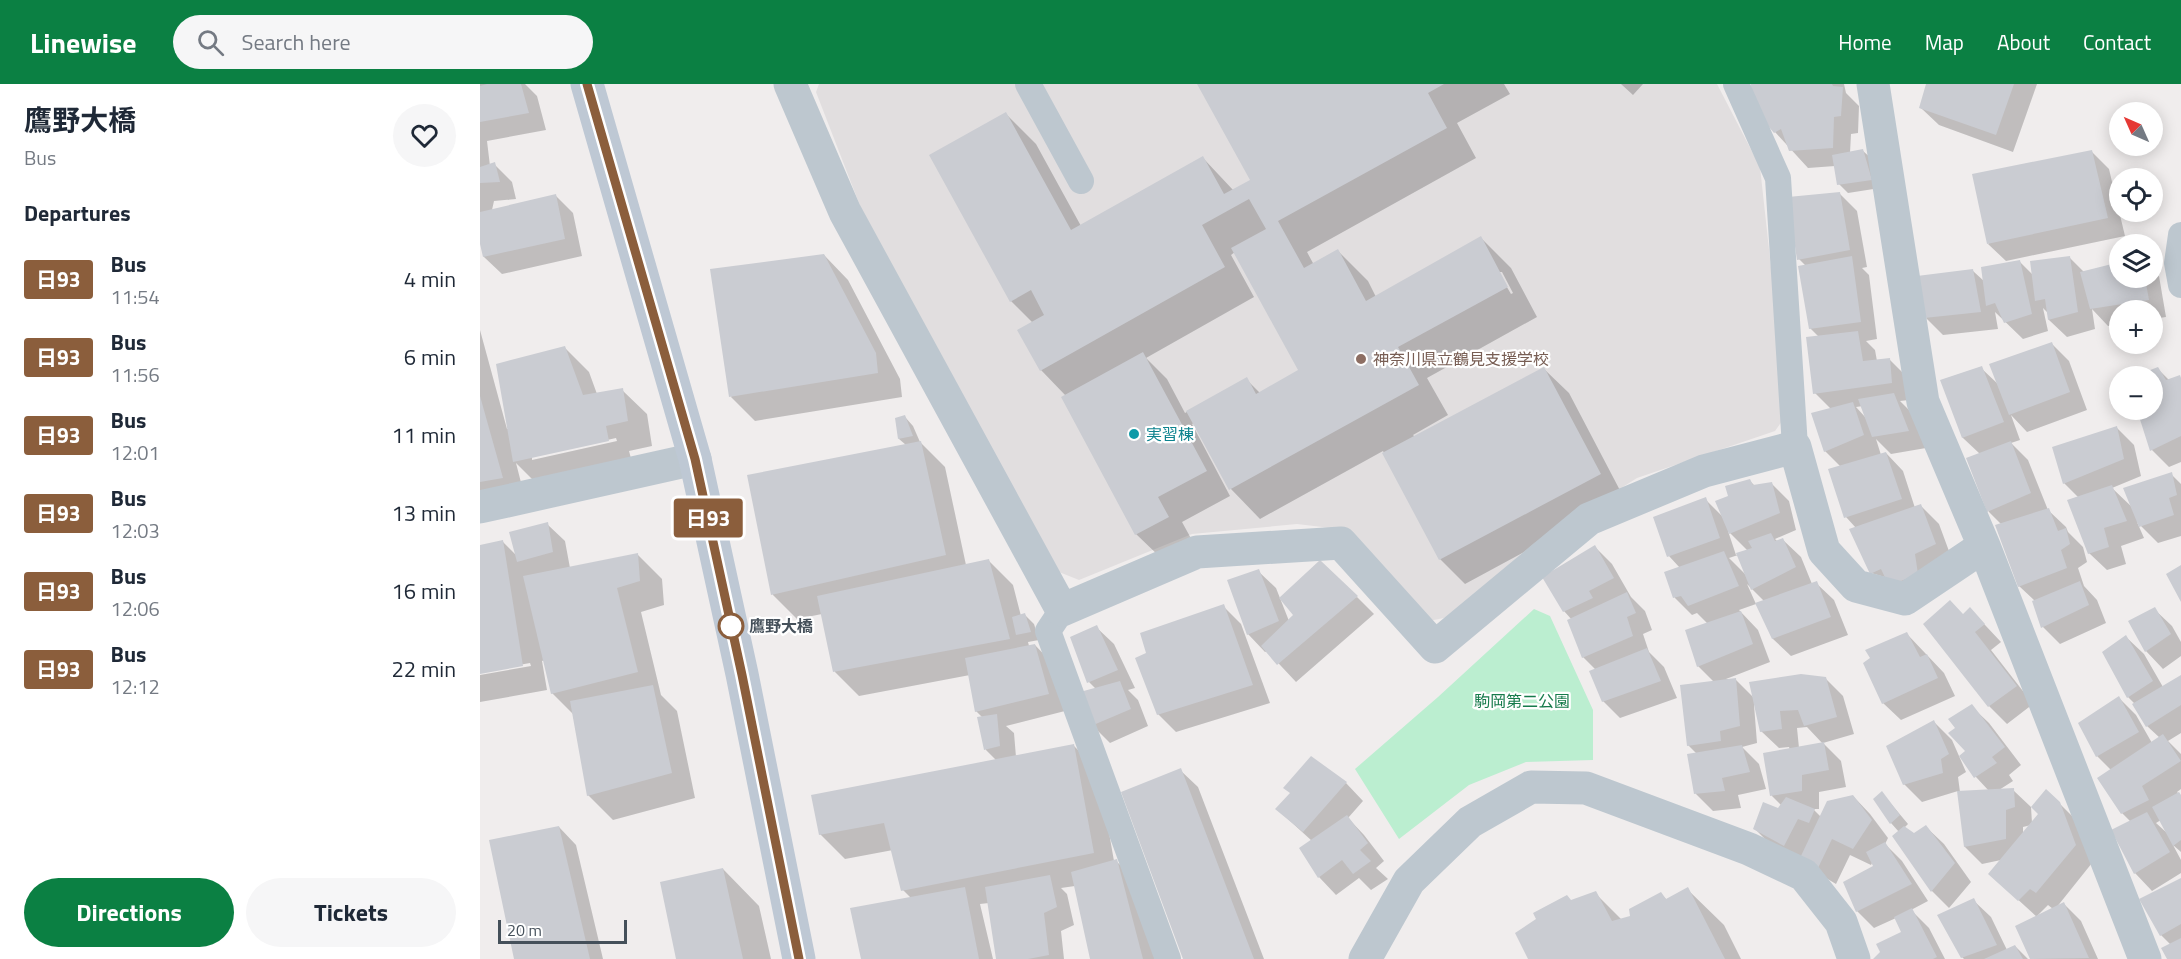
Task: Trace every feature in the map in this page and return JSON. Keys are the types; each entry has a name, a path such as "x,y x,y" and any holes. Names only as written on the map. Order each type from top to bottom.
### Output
{"main road":[{"path":"587,84 695,459 742,675 799,959"}],"street":[{"path":"790,84 845,212 1062,610 1197,552 1341,543 1435,647 1589,519 1704,471 1795,447 1824,551 1856,586 1905,599 1984,546"},
{"path":"1873,84 1923,402 1984,546 2145,959"},
{"path":"480,507 695,459"},
{"path":"1365,959 1409,881 1470,822 1531,788 1586,788 1749,849 1804,875 1841,922 1854,959"}],"lane":[{"path":"1028,84 1081,181"},
{"path":"1736,84 1778,178 1795,447"},
{"path":"2181,235 2177,263 2181,285"},
{"path":"1062,610 1048,632 1168,959"}],"shaded area":[{"name":"神奈川県立鶴見支援学校","path":"819,84 1717,84 1760,167 1787,414 1775,431 1637,478 1534,543 1449,617 1429,621 1348,530 1297,524 1192,534 1079,580 1059,572 864,216 816,92"}],"green space":[{"name":"駒岡第二公園","path":"1534,609 1550,616 1593,710 1593,760 1526,762 1469,785 1399,839 1355,769"}],"building":[{"path":"521,84 529,113 480,122 480,86"},
{"path":"1197,84 1444,84 1428,93 1447,128 1278,221 1304,268 1338,249 1366,301 1481,236 1508,287 1398,347 1419,385 1229,490 1186,411 1247,377 1256,394 1298,370 1231,248 1266,229 1249,199 1202,225 1225,267 1040,371 1017,330 1044,315 1031,290 1010,302 929,155 1006,112 1071,230 1203,156 1224,194 1250,180"},
{"path":"1751,84 1832,84 1843,87 1841,116 1834,117 1833,148 1789,151 1781,129 1774,133 1752,107"},
{"path":"1926,84 2014,84 1996,135 1919,108"},
{"path":"1863,149 1872,180 1837,185 1832,155"},
{"path":"2092,150 2108,218 1987,244 1972,174"},
{"path":"495,162 500,182 480,183 480,167"},
{"path":"1840,192 1850,250 1797,260 1788,197"},
{"path":"556,194 565,239 483,257 480,244 480,212"},
{"path":"824,254 876,353 878,373 729,397 710,269"},
{"path":"1852,256 1861,322 1809,329 1798,266"},
{"path":"2070,256 2078,312 2048,320 2045,299 2035,301 2030,261"},
{"path":"2020,260 2032,314 2004,323 1995,303 1986,306 1981,267"},
{"path":"2109,265 2109,288 2147,288 2149,300 2109,300 2109,306 2090,309 2080,272"},
{"path":"1973,269 1981,312 1924,318 1917,276"},
{"path":"1858,331 1863,361 1890,358 1892,383 1813,394 1806,337"},
{"path":"2052,342 2070,392 2009,415 1989,364"},
{"path":"565,346 583,395 623,388 628,421 606,426 609,441 513,462 496,364"},
{"name":"実習棟","path":"1143,352 1207,471 1158,497 1169,517 1135,535 1061,397"},
{"path":"1982,366 2004,422 1962,438 1940,380"},
{"path":"1544,367 1601,474 1439,560 1382,453"},
{"path":"2163,375 2166,380 2180,375 2181,436 2150,451 2140,420 2163,420"},
{"path":"1894,393 1909,431 1872,437 1858,399"},
{"path":"480,396 503,478 480,482"},
{"path":"1853,402 1864,435 1824,452 1811,413"},
{"path":"905,415 913,436 898,439 895,418"},
{"path":"2117,426 2124,459 2063,484 2052,447"},
{"path":"921,441 946,555 771,595 747,475"},
{"path":"2011,441 2031,493 1987,512 1966,458"},
{"path":"1886,452 1902,499 1844,518 1828,469"},
{"path":"2172,472 2177,495 2169,498 2174,515 2139,527 2123,488"},
{"path":"1750,479 1753,485 1772,482 1780,513 1729,534 1715,501 1728,496 1725,486"},
{"path":"2112,485 2127,521 2104,528 2109,547 2088,554 2067,500"},
{"path":"1706,497 1720,538 1667,557 1653,517"},
{"path":"1921,504 1936,544 1915,554 1918,574 1889,586 1881,569 1870,574 1849,529"},
{"path":"2049,508 2058,531 2066,528 2070,544 2061,550 2067,568 2018,587 1995,525"},
{"path":"548,522 553,552 517,562 509,532"},
{"path":"1771,533 1775,541 1783,538 1796,567 1751,590 1736,553 1752,548 1748,541"},
{"path":"503,540 523,666 480,674 480,545"},
{"path":"1595,545 1614,578 1589,591 1593,598 1563,612 1542,577"},
{"path":"1724,551 1739,586 1688,606 1681,596 1673,598 1664,572"},
{"path":"638,553 640,581 617,588 638,672 551,694 523,576"},
{"path":"989,559 1010,639 833,672 817,596"},
{"path":"1320,560 1358,596 1277,665 1261,646 1293,615 1279,598"},
{"path":"2181,565 2181,602 2166,574"},
{"path":"1259,569 1279,621 1247,635 1227,580"},
{"path":"1817,581 1831,617 1772,639 1755,603"},
{"path":"2080,581 2089,605 2041,628 2032,601"},
{"path":"1627,592 1636,613 1627,617 1633,636 1582,658 1567,620"},
{"path":"1950,600 1963,614 1970,607 1985,624 1975,632 2017,686 1988,707 1923,624"},
{"path":"1224,604 1253,685 1157,715 1135,658 1146,653 1140,633"},
{"path":"2155,607 2171,634 2145,652 2128,621"},
{"path":"1741,611 1753,644 1697,667 1685,630"},
{"path":"1025,613 1031,632 1016,635 1012,617"},
{"path":"1097,625 1118,670 1087,683 1070,637"},
{"path":"1907,632 1920,657 1927,654 1938,678 1882,704 1863,663 1870,658 1865,650"},
{"path":"2126,635 2153,681 2127,698 2102,652"},
{"path":"1035,644 1049,694 975,712 965,658"},
{"path":"1647,648 1661,681 1602,702 1589,671"},
{"path":"1801,674 1826,677 1837,717 1804,726 1798,710 1780,711 1782,729 1760,732 1749,682"},
{"path":"2181,675 2181,705 2146,727 2132,704"},
{"path":"1736,678 1740,726 1720,731 1721,741 1687,746 1680,685"},
{"path":"1120,681 1131,709 1091,726 1080,692"},
{"path":"653,685 672,773 587,796 570,701"},
{"path":"2119,696 2139,732 2096,757 2078,723"},
{"path":"1972,704 2005,747 1992,757 1997,763 1974,778 1959,756 1965,751 1948,733 1955,728 1948,719"},
{"path":"997,714 1000,746 984,750 977,717"},
{"path":"1934,720 1949,754 1941,759 1943,773 1903,785 1886,746"},
{"path":"2163,734 2181,761 2142,786 2149,800 2121,814 2097,778"},
{"path":"1824,742 1829,770 1802,775 1802,791 1770,796 1763,753"},
{"path":"1074,744 1094,853 901,891 884,823 819,835 811,795"},
{"path":"1742,745 1750,772 1722,778 1725,791 1694,794 1687,754"},
{"path":"1311,756 1347,782 1303,832 1275,809 1290,793 1283,788"},
{"path":"1181,768 1254,959 1183,959 1121,792"},
{"path":"2014,788 2015,807 2006,810 2006,839 1964,847 1957,791"},
{"path":"2046,789 2060,802 2076,845 2036,893 2030,889 2018,901 1988,874 2038,814 2031,807"},
{"path":"1882,791 1900,815 1890,824 1873,799"},
{"path":"2179,792 2181,795 2181,840 2173,846 2152,807"},
{"path":"1853,795 1872,820 1853,849 1832,839 1818,868 1800,858 1827,801"},
{"path":"1786,797 1815,809 1809,823 1798,819 1784,846 1753,829 1763,802 1778,808"},
{"path":"2147,812 2170,852 2134,874 2111,830"},
{"path":"1347,815 1368,843 1360,850 1371,861 1353,874 1342,860 1318,878 1299,848"},
{"path":"1926,825 1955,863 1931,892 1892,836 1904,826 1914,833"},
{"path":"559,826 590,959 514,959 489,840"},
{"path":"1885,842 1912,884 1856,912 1843,882 1873,866 1866,852"},
{"path":"1117,859 1143,959 1090,959 1071,872"},
{"path":"723,868 743,959 676,959 660,882"},
{"path":"1050,875 1057,907 1044,913 1049,955 1028,959 996,959 985,887"},
{"path":"2181,878 2181,924 2160,936 2139,899"},
{"path":"965,887 979,959 861,959 850,908"},
{"path":"1688,887 1725,959 1528,959 1515,933 1536,919 1533,913 1567,895 1571,900 1596,891 1612,921 1630,916 1629,909 1661,892 1666,899"},
{"path":"1974,898 1997,945 1961,958 1937,915"},
{"path":"2064,902 2089,958 2030,959 2015,926"},
{"path":"1912,908 1937,957 1933,959 1873,959 1880,952 1876,944 1901,932 1894,917"},
{"path":"2181,938 2181,959 2167,959 2161,948"},
{"path":"2015,945 2023,959 1984,959"}],"bus line":[{"name":"日93","path":"587,84 695,459 742,675 799,959"}],"place":[{"name":"神奈川県立鶴見支援学校","path":"1361,359"},
{"name":"実習棟","path":"1134,434"},
{"name":"鷹野大橋","path":"731,626"}]}
